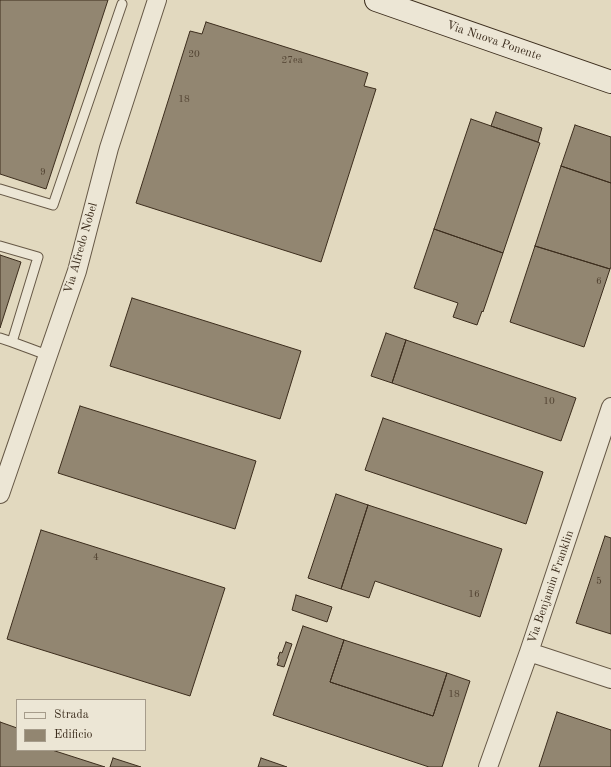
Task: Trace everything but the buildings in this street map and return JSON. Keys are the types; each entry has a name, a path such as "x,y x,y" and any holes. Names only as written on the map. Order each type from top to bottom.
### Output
{"street":[{"name":"Via Alfredo Nobel","path":"0,494 5,464 47,354 76,271 109,148 157,0"},
{"name":"Via Nuova Ponente","path":"376,0 611,82"},
{"name":"Via Benjamin Franklin","path":"488,767 529,652 611,407"},
{"path":"529,652 611,679"}],"lane":[{"path":"0,189 53,205 122,4"},
{"path":"0,246 38,257 12,342"},
{"path":"0,338 47,354"}]}
